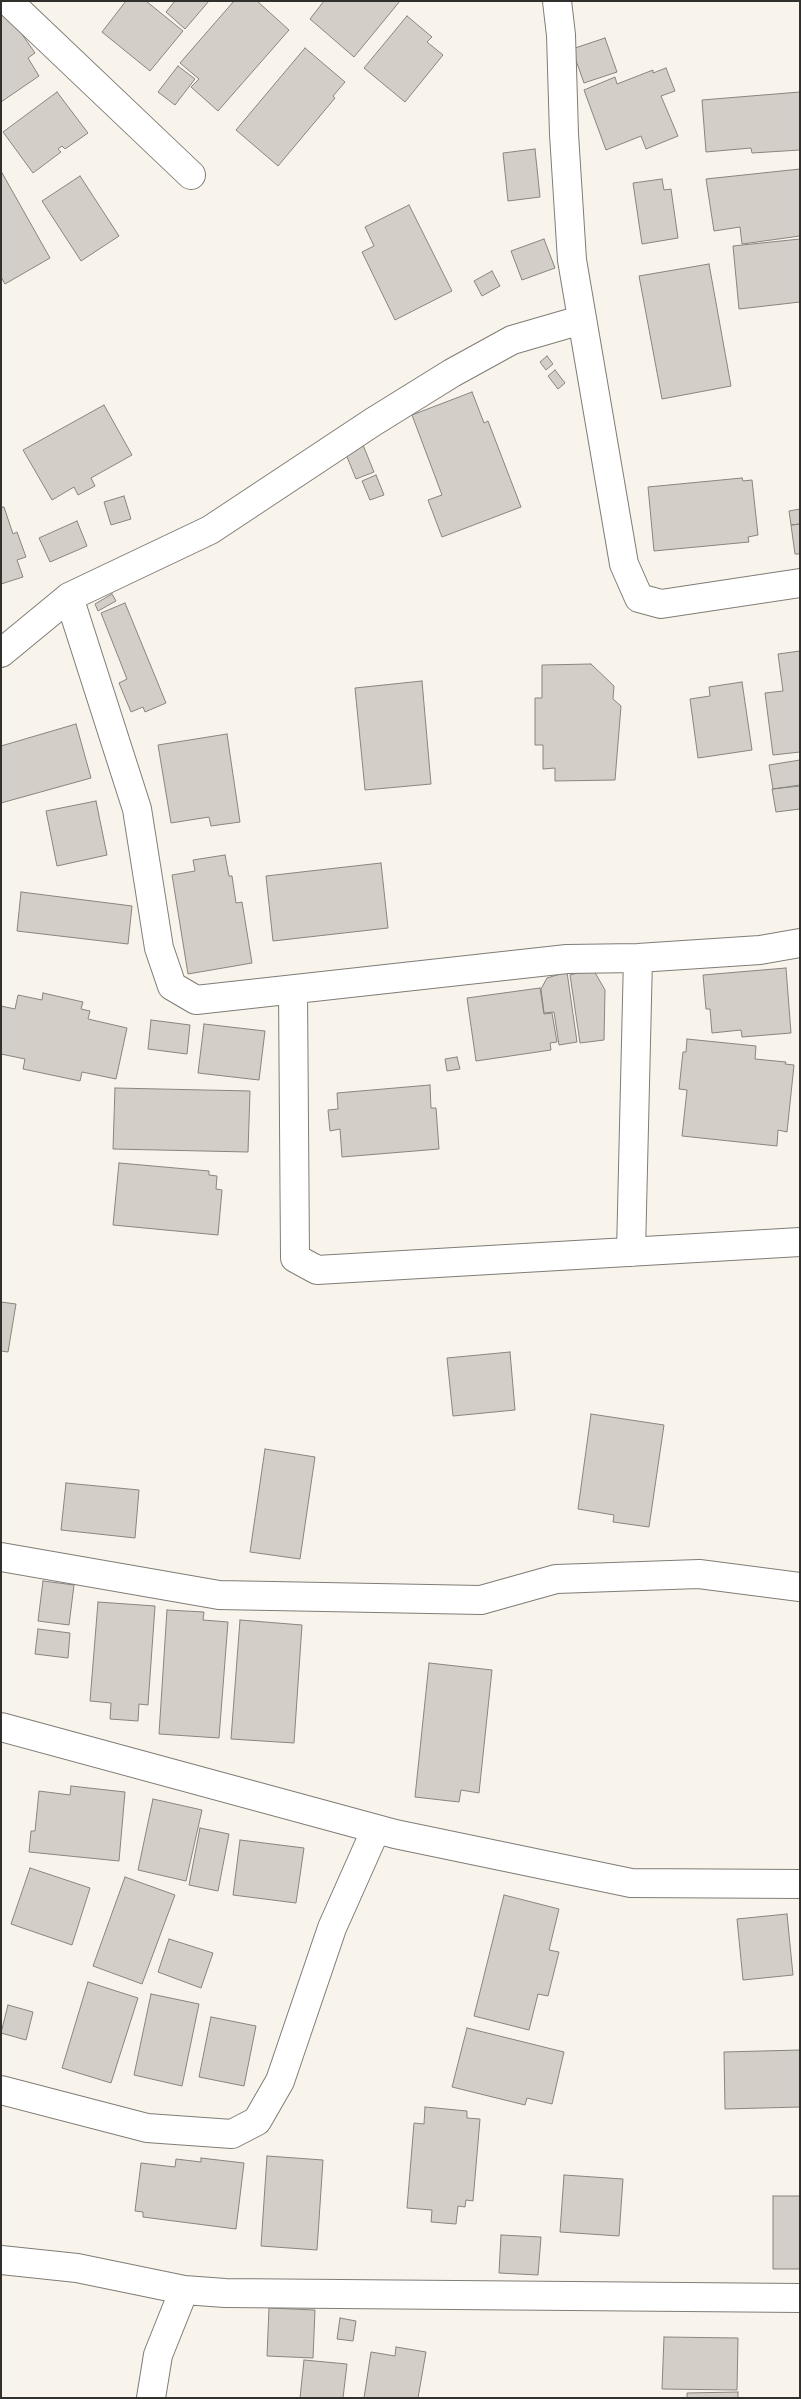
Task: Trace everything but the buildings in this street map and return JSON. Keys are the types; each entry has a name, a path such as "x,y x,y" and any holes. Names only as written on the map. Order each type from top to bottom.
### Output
{"street":[{"path":"8,1 190,175"},
{"path":"557,1 561,35 564,134 572,260 624,564 639,598 661,604 800,583"},
{"path":"1,653 68,597 210,530 373,422 452,373 512,340 581,320"},
{"path":"68,597 137,809 159,948 172,986 196,1000 567,959 638,958 760,950 800,943"},
{"path":"631,1252 638,958"},
{"path":"293,990 295,1258 316,1270 800,1242"},
{"path":"1,1557 219,1595 481,1600 556,1579 698,1574 800,1587"},
{"path":"1,1727 376,1829 631,1883 800,1884"},
{"path":"1,2090 147,2128 232,2134 258,2121 280,2081 332,1928 376,1829"},
{"path":"1,2260 77,2268 184,2290 225,2293 800,2298"},
{"path":"151,2398 158,2355 184,2290"}]}
